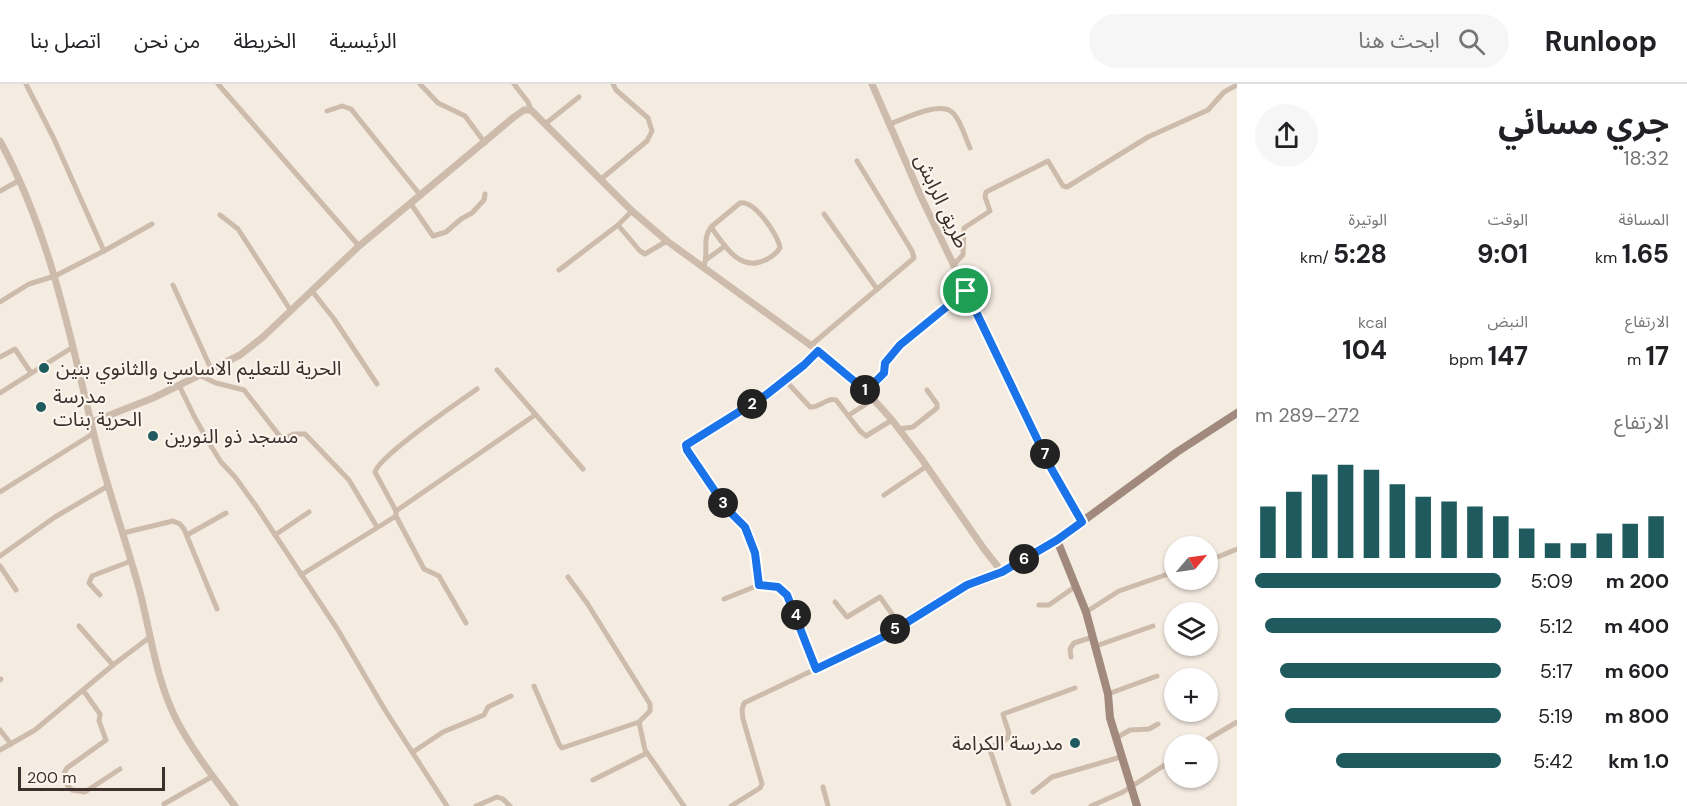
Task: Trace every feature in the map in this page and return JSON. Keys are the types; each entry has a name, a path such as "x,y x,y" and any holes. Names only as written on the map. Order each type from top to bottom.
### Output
{"main road":[{"path":"1137,806 1110,718 1108,694 1094,637 1057,540 1177,453 1237,413"}],"street":[{"path":"26,84 54,139 104,251"},
{"path":"218,84 359,246"},
{"path":"420,84 438,104 465,116 485,143"},
{"path":"514,84 528,102 531,110 632,211 667,241 818,351 866,391 892,420 927,466 1002,572"},
{"path":"600,180 647,141 652,131 648,118 615,90 613,84"},
{"name":"طريق الرابش","path":"873,84 953,265 1051,468 1082,522"},
{"path":"953,265 963,255 964,228 990,211 985,197 986,192 1048,161 1063,186 1067,188 1148,137 1208,110 1224,92 1237,85"},
{"path":"546,124 579,97"},
{"path":"327,111 342,106 351,109 421,196"},
{"path":"92,422 212,371 250,348 359,246 524,110 531,110"},
{"path":"890,124 926,110 949,110 955,115 970,148"},
{"path":"0,141 37,220 55,276 108,486 172,710 185,735 235,806"},
{"path":"810,346 912,260 914,255 857,162"},
{"path":"0,191 20,180"},
{"path":"411,204 433,236 446,232 472,213 484,200 485,194"},
{"path":"707,259 705,236 711,227 740,203 748,202 772,230 780,248 778,252 764,261 754,264 738,259 711,227"},
{"path":"560,270 618,225 632,211"},
{"path":"824,214 877,289"},
{"path":"220,215 238,229 291,311"},
{"path":"0,302 29,284 55,276 152,224"},
{"path":"618,225 642,253 649,253 667,241"},
{"path":"703,267 707,259 726,246"},
{"path":"173,285 212,371"},
{"path":"312,291 377,384"},
{"path":"866,391 884,373 885,363 900,345 966,291"},
{"path":"0,393 73,347"},
{"path":"0,357 15,350 31,374"},
{"path":"759,585 755,553 745,527 722,501 687,450 686,445 740,412 785,380 818,351"},
{"path":"497,370 583,469"},
{"path":"201,376 216,383 244,390 282,439 294,434 305,434 349,480 377,527"},
{"path":"785,380 810,407 816,407 834,398 866,436 892,420"},
{"path":"179,385 221,462 243,487 338,630 447,806"},
{"path":"466,623 439,576 424,569 375,469 393,452 477,388"},
{"path":"899,429 913,427 937,408 937,404 927,390"},
{"path":"849,415 874,399"},
{"path":"301,575 377,527 535,415"},
{"path":"0,492 94,433"},
{"path":"884,495 927,466"},
{"path":"0,556 55,517 108,486"},
{"path":"275,535 309,512"},
{"path":"187,535 226,513"},
{"path":"123,533 173,521 180,524 187,535 217,609"},
{"path":"731,806 762,784 743,719 743,704 885,636 967,585 1002,572 1057,540"},
{"path":"1218,557 1237,549"},
{"path":"100,595 88,583 92,576 131,561"},
{"path":"0,566 16,590"},
{"path":"1086,612 1119,591 1164,575"},
{"path":"534,686 562,748 639,722 650,711 650,704 587,603 568,577"},
{"path":"724,599 759,585 778,587 787,595 816,669"},
{"path":"1039,604 1049,605 1076,586"},
{"path":"835,602 847,617 880,597 900,625"},
{"path":"80,626 113,665"},
{"path":"1096,646 1153,626"},
{"path":"1071,657 1074,643 1094,637"},
{"path":"0,750 35,730 113,665 150,638"},
{"path":"1108,694 1157,676"},
{"path":"1009,806 990,750 992,746 1009,738 1010,734 1003,714 1076,688"},
{"path":"83,690 100,714 99,721 106,740 67,768 63,773 64,780 72,790 85,792 120,770"},
{"path":"413,752 443,732 484,715 488,707 511,696"},
{"path":"639,722 647,753 684,806"},
{"path":"1217,734 1237,722"},
{"path":"1116,738 1130,730 1149,729 1158,724"},
{"path":"0,730 11,744"},
{"path":"593,780 647,753"},
{"path":"1033,792 1052,777 1121,757"},
{"path":"1091,806 1131,788 1164,766"},
{"path":"164,804 213,776"},
{"path":"823,788 828,806"},
{"path":"476,806 497,797 510,806"}],"place":[{"name":"الحرية للتعليم الاساسي والثانوي بنين","path":"44,368"},
{"name":"مدرسة الحرية بنات","path":"41,407"},
{"name":"مسجد ذو النورين","path":"153,436"},
{"name":"مدرسة الكرامة","path":"1075,743"}],"route":[{"path":"966,291 1051,468 1082,522 1057,540 1002,572 967,585 885,636 816,669 787,595 778,587 759,585 755,553 745,527 727,509 687,450 686,445 766,395 818,351 866,391 884,373 885,363 900,345 966,291"}]}
